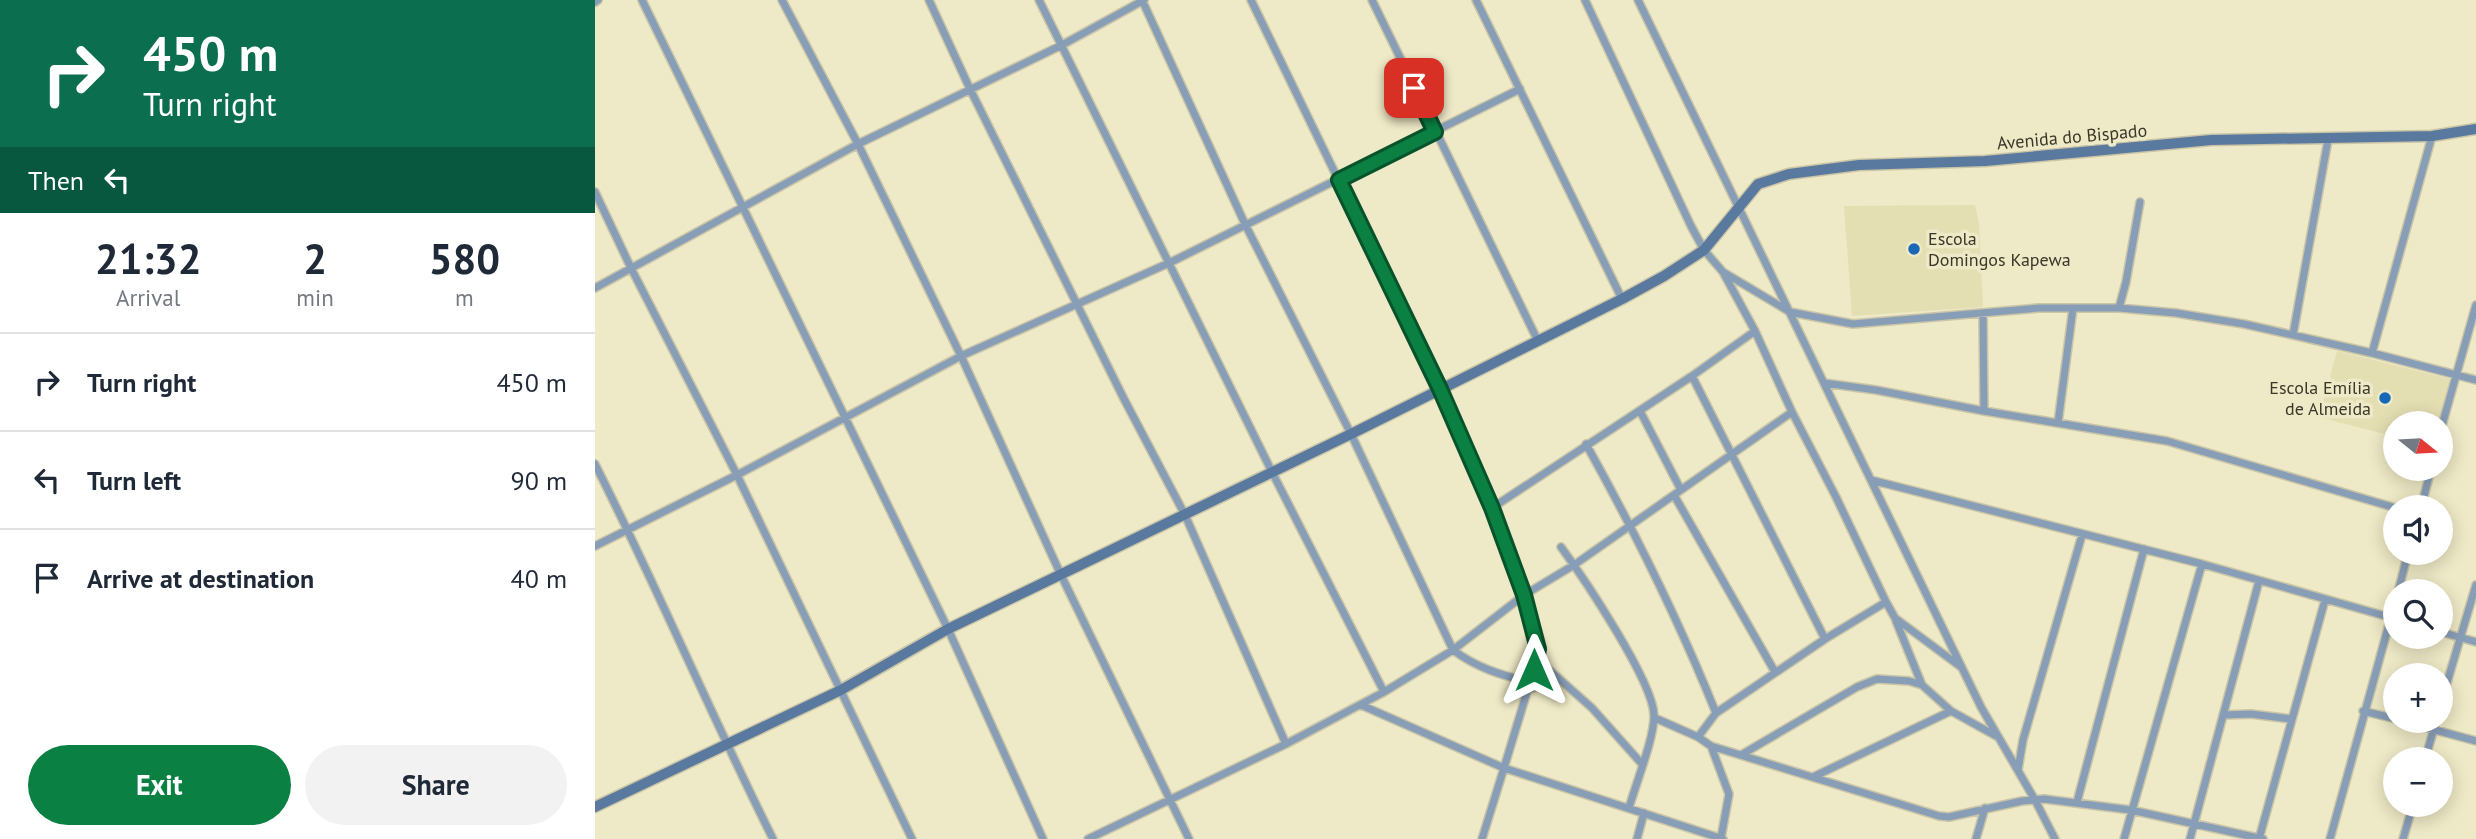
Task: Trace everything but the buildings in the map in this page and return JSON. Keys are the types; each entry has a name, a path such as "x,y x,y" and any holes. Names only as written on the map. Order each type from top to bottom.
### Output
{"main road":[{"name":"Avenida do Bispado","path":"595,807 841,690 948,629 1622,299 1704,250 1758,184 1789,174 1859,165 1985,161 2211,140 2328,140 2432,136 2476,129"}],"street":[{"path":"642,0 948,629 1043,839"},
{"path":"782,0 858,144 961,356 1061,575 1189,839"},
{"path":"929,0 970,89 1124,399 1185,515 1286,744"},
{"path":"1039,0 1384,692"},
{"path":"595,288 858,144 1062,45 1143,0 1245,224 1351,434 1453,649 1471,663 1528,686 1559,679"},
{"path":"1251,0 1440,389 1492,508 1524,595 1538,649 1537,659 1482,839"},
{"path":"1372,0 1538,341"},
{"path":"1476,0 1622,299"},
{"path":"1585,0 1704,250 1723,272 1755,331 1791,412 1895,618 1922,685"},
{"path":"1638,0 1996,736 2055,839"},
{"path":"595,545 737,475 961,356 1169,263 1520,89"},
{"path":"2372,353 2432,136"},
{"path":"2293,335 2328,140"},
{"path":"595,192 737,475 912,839"},
{"path":"2119,309 2140,202"},
{"path":"1723,272 1790,312 1853,324 2039,308 2176,313 2293,335 2476,380"},
{"path":"2446,411 2476,305"},
{"path":"2058,424 2073,308"},
{"path":"1983,313 1984,411"},
{"path":"1492,508 1640,411 1755,331"},
{"path":"1692,376 1825,639"},
{"path":"1824,383 2167,441 2383,504"},
{"path":"1640,411 1678,492 1775,672"},
{"path":"1088,839 1286,744 1384,692 1453,649 1524,595 1574,565 1791,412"},
{"path":"1586,444 1632,525 1716,713"},
{"path":"595,464 773,839"},
{"path":"1871,480 2202,564 2383,615"},
{"path":"2018,771 2023,740 2082,535"},
{"path":"1561,547 1625,647 1653,706 1655,718 1629,808"},
{"path":"2077,802 2144,549"},
{"path":"2124,839 2202,564"},
{"path":"2190,839 2259,581"},
{"path":"2453,664 2476,585"},
{"path":"1655,718 1698,737 1711,746 1939,816 1949,817 2035,800 2077,802 2131,810 2261,839 2325,600"},
{"path":"1698,737 1716,713 1825,639 1886,602"},
{"path":"1895,618 1964,670"},
{"path":"2453,636 2476,642"},
{"path":"2330,839 2363,711 2383,649"},
{"path":"1537,659 1602,718 1642,764"},
{"path":"1741,755 1857,687 1877,679 1909,681 1922,685 1951,711 1996,736"},
{"path":"1361,705 1504,768 1722,839 1729,794 1711,746"},
{"path":"1812,777 1951,711"},
{"path":"2363,711 2383,716"},
{"path":"2223,715 2251,714 2291,719"},
{"path":"2453,732 2476,741"},
{"path":"1976,839 1985,808"},
{"path":"1637,839 1644,813"},
{"path":"2403,839 2409,817"}],"shaded area":[{"name":"Escola Domingos Kapewa","path":"1975,205 1979,223 1983,307 1852,316 1844,206"},
{"name":"Escola Emília de Almeida","path":"2337,351 2450,379 2441,411 2383,411 2383,434 2319,417"}],"place":[{"name":"Escola Domingos Kapewa","path":"1914,249"},
{"name":"Escola Emília de Almeida","path":"2385,398"}],"route":[{"path":"1414,88 1435,132 1339,180 1440,389 1492,508 1524,595 1538,649 1534,670"}]}
